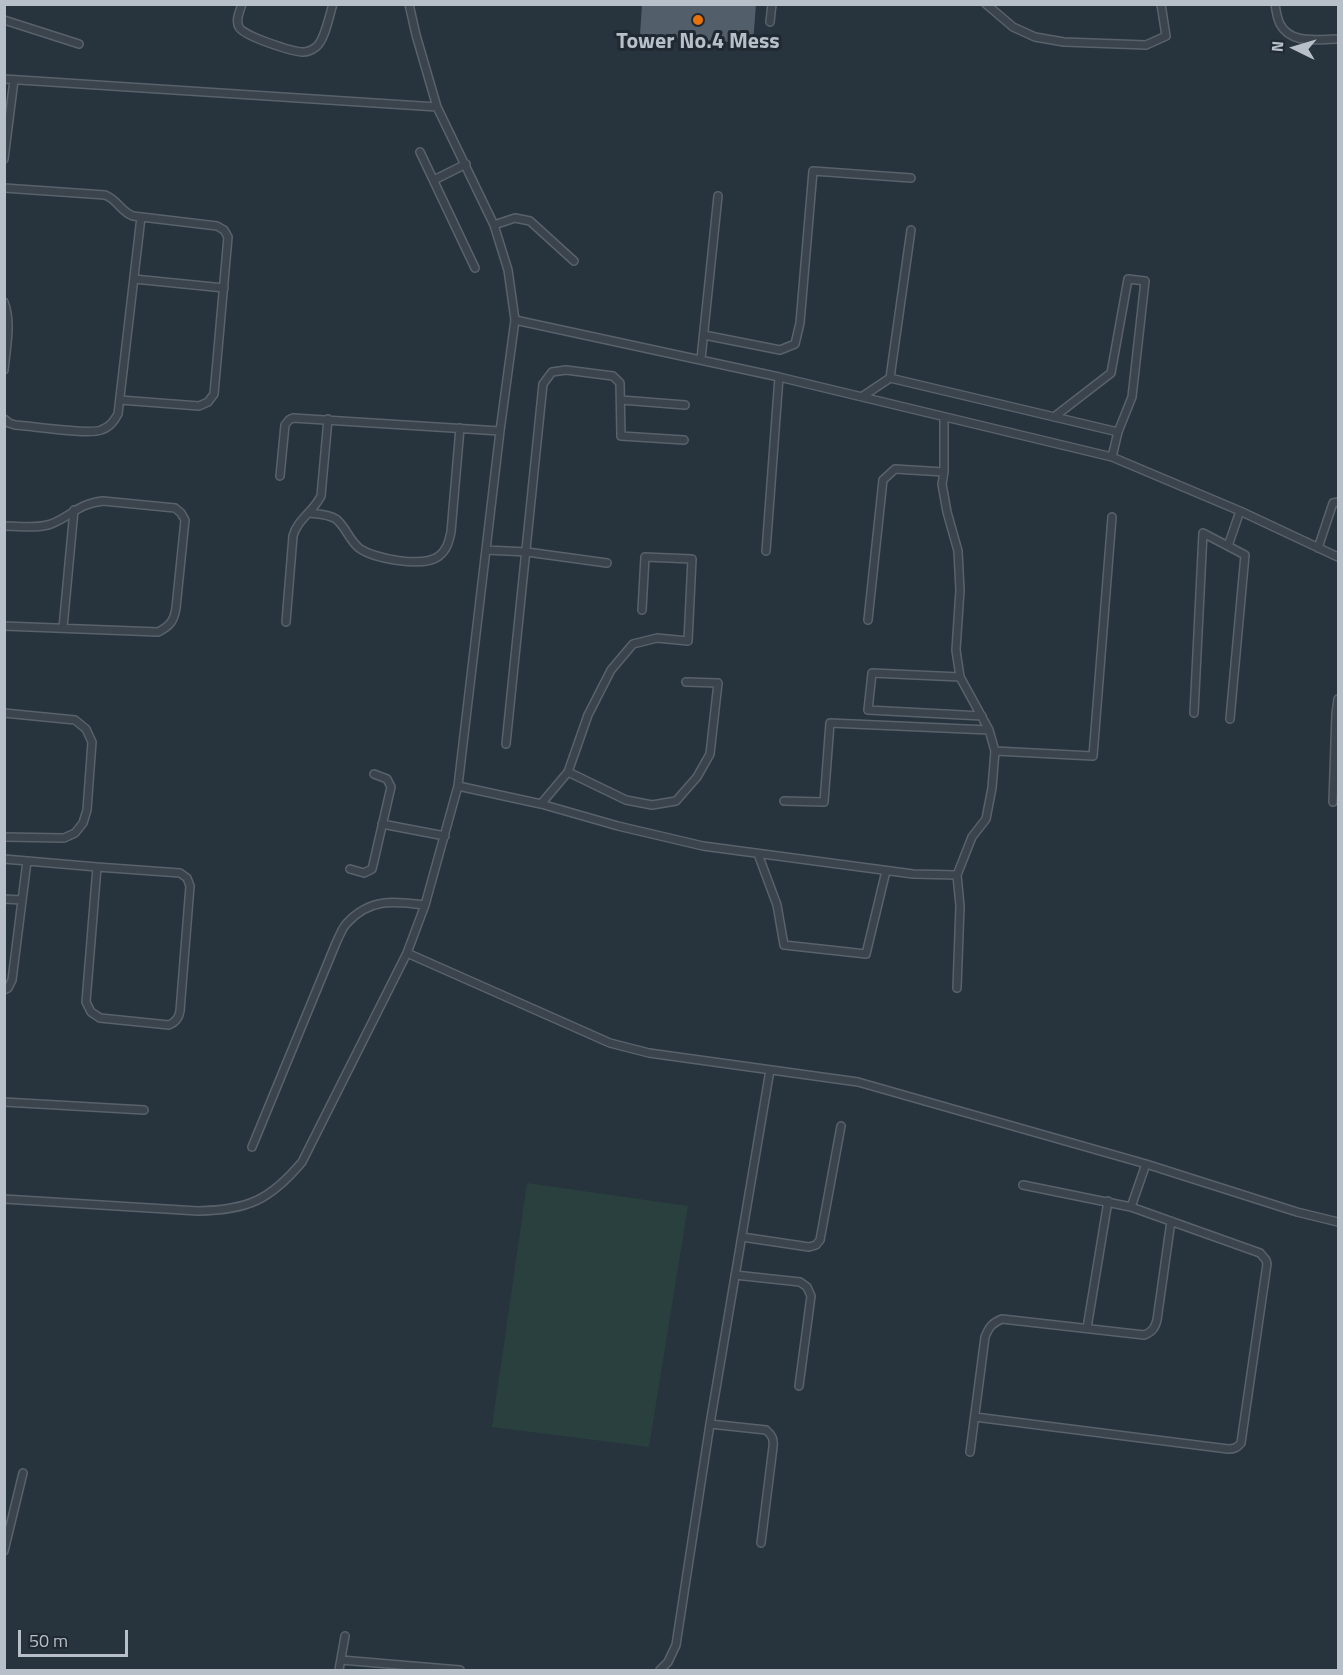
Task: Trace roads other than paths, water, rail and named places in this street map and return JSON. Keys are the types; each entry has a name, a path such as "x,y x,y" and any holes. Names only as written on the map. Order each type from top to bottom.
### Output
{"lane":[{"path":"242,4 237,20 243,32 305,52 313,50 319,44 333,4"},
{"path":"4,1199 198,1211 222,1210 246,1205 267,1195 286,1180 302,1162 407,953 425,904 458,786 515,320 508,270 494,225 437,107 409,4"},
{"path":"770,22 772,4"},
{"path":"986,4 1013,27 1035,37 1064,42 1146,45 1166,36 1161,4"},
{"path":"1275,4 1279,23 1287,34 1299,39 1338,39"},
{"path":"4,20 79,44"},
{"path":"4,79 437,107"},
{"path":"4,159 14,80"},
{"path":"420,152 475,268"},
{"path":"434,180 466,164"},
{"path":"704,334 780,350 795,344 800,323 813,171 911,178"},
{"path":"4,188 105,195 128,214 217,226 224,230 228,237 214,394 208,402 199,406 120,400"},
{"path":"701,359 718,196"},
{"path":"4,419 15,425 99,431 111,425 118,414 141,217"},
{"path":"494,225 516,218 530,221 574,261"},
{"path":"890,378 911,230"},
{"path":"134,279 224,288"},
{"path":"1054,417 1111,373 1128,279 1145,281 1132,397 1118,432 1112,457"},
{"path":"4,302 8,313 4,370"},
{"path":"515,320 863,396 1112,457 1240,511 1338,557"},
{"path":"506,744 543,384 552,372 566,370 613,376 620,383 621,436 684,440"},
{"path":"766,551 779,377"},
{"path":"863,396 890,378 1118,432"},
{"path":"621,400 685,405"},
{"path":"944,417 942,484 958,551 960,590 956,650 960,677 989,730 995,751 992,788 986,819 972,837 957,875 960,906 957,988"},
{"path":"280,476 285,425 293,418 500,431"},
{"path":"286,622 293,536 295,527 321,496 328,419"},
{"path":"309,513 331,516 338,521 358,547 368,553 380,557 429,562 441,555 448,544 451,532 460,428"},
{"path":"868,620 884,480 895,469 944,472"},
{"path":"4,526 48,525 91,502 103,501 175,508 185,520 176,608 174,618 168,627 158,632 4,626"},
{"path":"1318,548 1334,503 1338,502"},
{"path":"63,628 74,510"},
{"path":"1228,546 1240,511"},
{"path":"995,751 1093,756 1112,517"},
{"path":"1194,713 1203,533 1245,555 1230,719"},
{"path":"486,550 527,552 607,563"},
{"path":"541,804 568,772 588,715 611,670 633,644 657,638 688,641 692,559 645,557 642,610"},
{"path":"960,677 872,673 868,710 982,716"},
{"path":"568,772 626,800 652,804 676,801 697,777 710,754 718,683 686,682"},
{"path":"1333,802 1338,699"},
{"path":"4,713 75,720 86,729 92,742 87,810 83,823 75,833 64,838 4,837"},
{"path":"784,801 824,802 830,723 989,730"},
{"path":"350,869 364,873 372,869 391,787 387,779 375,774"},
{"path":"458,786 541,804 618,826 703,846 886,871 957,875"},
{"path":"382,824 445,836"},
{"path":"758,854 777,905 784,945 866,954 886,871"},
{"path":"4,859 180,873 187,878 190,886 180,1011 179,1017 169,1025 100,1018 91,1012 86,1002 97,867"},
{"path":"4,990 8,988 12,980 27,861"},
{"path":"4,899 22,900"},
{"path":"252,1147 336,943 346,924 362,910 383,902 425,904"},
{"path":"407,953 610,1043 649,1053 858,1082 1146,1164 1297,1212 1338,1222"},
{"path":"660,1671 668,1662 676,1646 710,1424 770,1070"},
{"path":"4,1102 144,1110"},
{"path":"742,1237 809,1248 816,1245 820,1240 841,1126"},
{"path":"1131,1206 1146,1164"},
{"path":"975,1417 1228,1449 1238,1447 1241,1443 1266,1260 1260,1253 1131,1206 1023,1185"},
{"path":"1087,1328 1108,1201"},
{"path":"970,1452 985,1336 994,1322 1002,1319 1144,1335 1151,1333 1155,1327 1171,1221"},
{"path":"735,1275 800,1282 807,1287 811,1296 799,1386"},
{"path":"710,1424 766,1430 774,1440 761,1543"},
{"path":"4,1551 23,1473"},
{"path":"339,1671 345,1636"},
{"path":"341,1660 460,1671"}],"place":[{"name":"Tower No.4 Mess","path":"698,20"}]}
